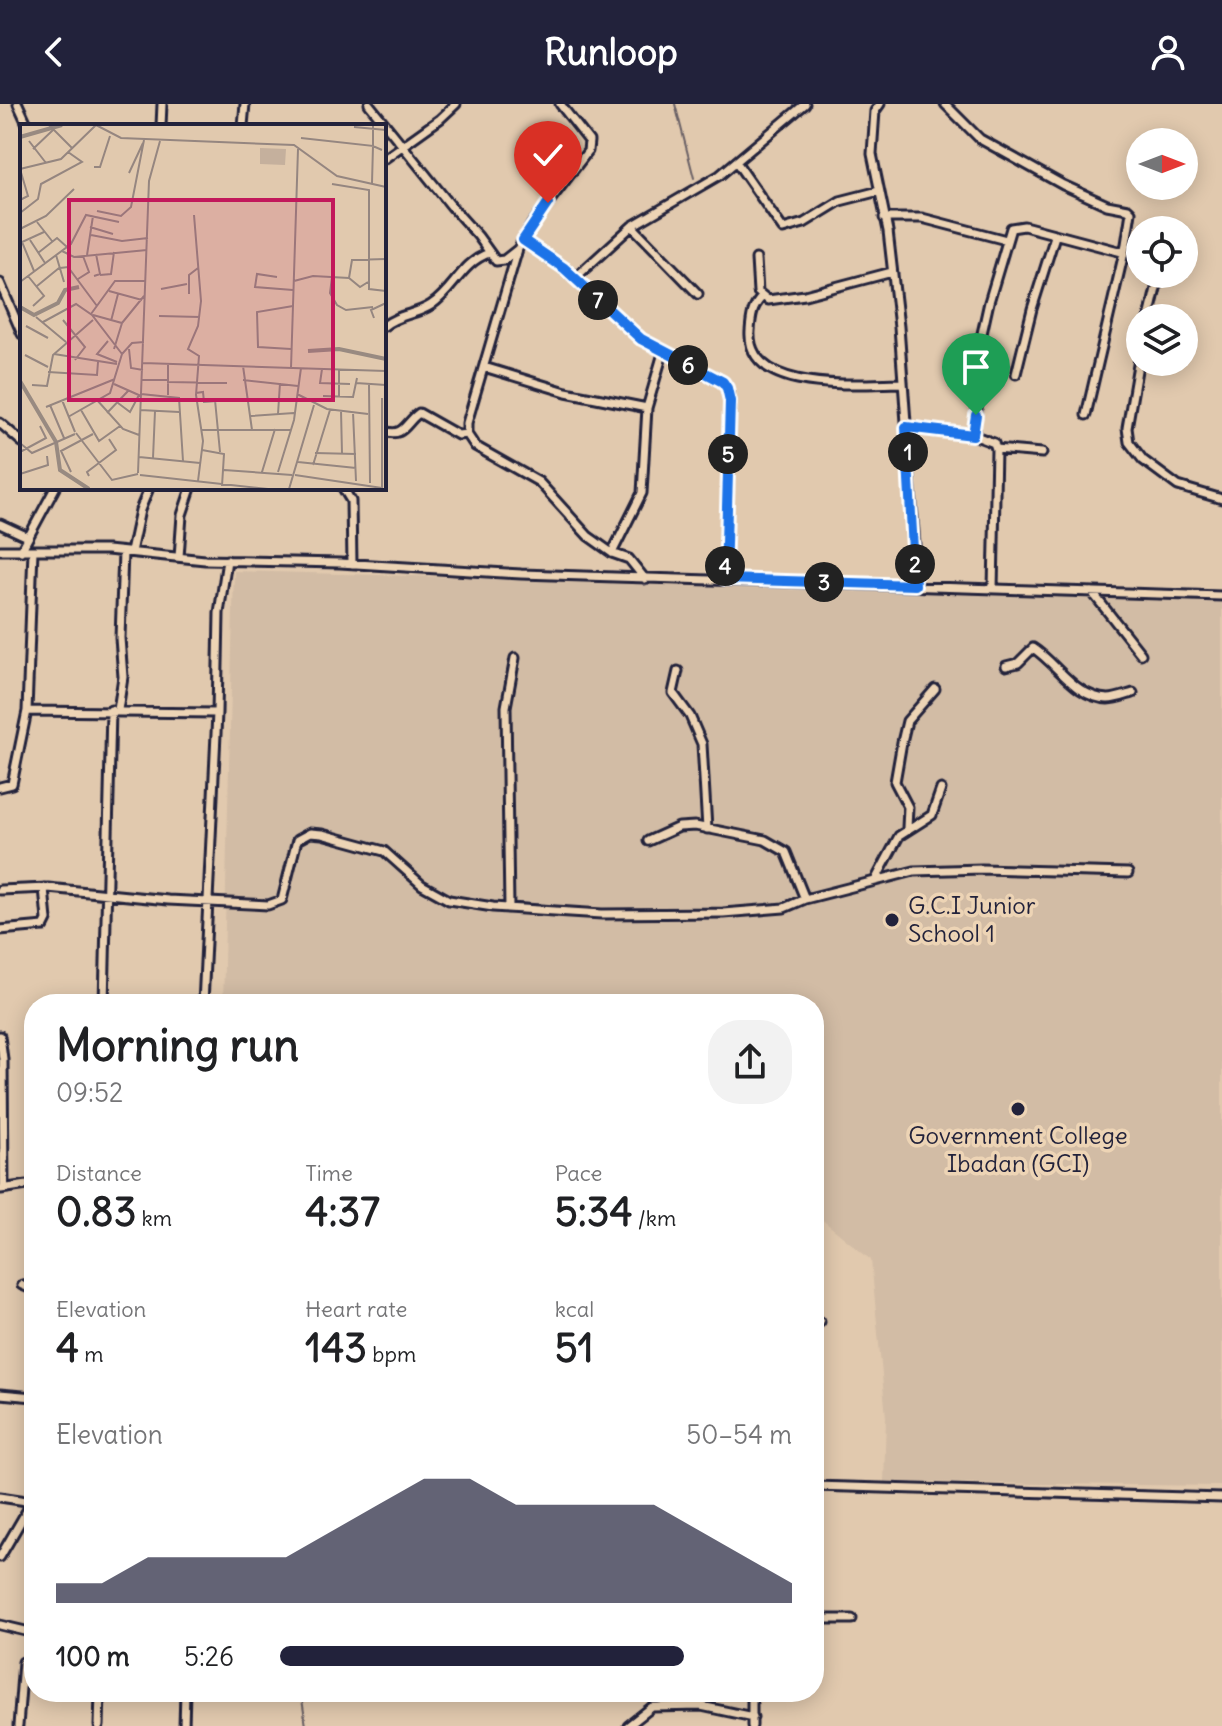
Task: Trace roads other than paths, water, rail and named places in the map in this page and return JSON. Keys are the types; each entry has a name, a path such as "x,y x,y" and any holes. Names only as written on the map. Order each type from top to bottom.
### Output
{"street":[{"path":"18,104 27,124"},
{"path":"161,124 162,104"},
{"path":"243,124 245,104"},
{"path":"369,104 496,261 504,260 518,249"},
{"path":"386,158 456,104"},
{"path":"560,104 589,141 588,151 532,224 518,249 467,423 467,434 475,446 539,482 588,536 612,553 629,559 645,579"},
{"path":"575,278 632,226 677,202 737,163 805,104"},
{"path":"880,104 875,111 871,138 892,272 903,383 915,585"},
{"path":"945,104 980,139 1063,185 1131,212 1086,415"},
{"path":"737,163 783,229 804,223 840,201 879,191"},
{"path":"884,218 922,218 1006,240"},
{"path":"632,226 698,294"},
{"path":"973,435 979,395 977,383 981,338 1010,230 1015,226 1024,226 1122,252"},
{"path":"1016,374 1055,236"},
{"path":"523,240 575,278 630,331 663,353 723,382 727,388 730,413 725,579"},
{"path":"386,324 394,318 431,305 444,295 464,268 489,253"},
{"path":"756,259 758,292 768,300 785,299 892,272"},
{"path":"0,283 20,329"},
{"path":"762,297 754,305 750,341 768,367 800,381 903,383"},
{"path":"612,553 642,493 647,408 663,353"},
{"path":"484,367 566,392 647,408"},
{"path":"1136,376 1127,428 1129,442 1143,460 1178,486 1222,499"},
{"path":"386,432 402,432 419,413 426,414 458,435 467,434"},
{"path":"0,423 20,440"},
{"path":"906,427 990,439 996,449 993,589"},
{"path":"996,449 1042,453"},
{"path":"21,551 54,490"},
{"path":"104,994 114,710 123,677 120,638 127,552 148,490"},
{"path":"179,557 182,515 190,490"},
{"path":"344,490 351,501 352,564"},
{"path":"0,524 28,537"},
{"path":"0,550 127,552 227,560 645,579 1222,596"},
{"path":"0,787 12,784 27,711 33,550"},
{"path":"203,994 219,613 227,560"},
{"path":"1092,592 1141,654"},
{"path":"1006,666 1018,663 1033,648 1048,658 1078,689 1088,694 1109,699 1133,693"},
{"path":"509,908 506,707 515,658"},
{"path":"678,671 673,693 690,716 702,744 707,829"},
{"path":"907,828 908,807 895,782 902,742 907,721 935,689"},
{"path":"27,711 217,713"},
{"path":"876,879 899,836 907,828 932,815 941,789"},
{"path":"648,841 679,827 765,840 786,852 805,899"},
{"path":"0,890 44,888 268,905 282,900 297,840 310,833 351,840 384,851 422,885 449,900 509,908 602,914 723,913 784,908 805,899 914,871 982,869 1128,873"},
{"path":"0,930 44,926 47,920 44,888"},
{"path":"0,1036 2,1188 24,1185"},
{"path":"0,1394 24,1396"},
{"path":"824,1486 1222,1498"},
{"path":"0,1497 24,1501"},
{"path":"0,1557 24,1517"},
{"path":"824,1619 852,1619"},
{"path":"0,1625 24,1631"},
{"path":"18,1726 23,1662"},
{"path":"99,1726 100,1702"},
{"path":"184,1726 185,1702"},
{"path":"752,1702 752,1726"},
{"path":"628,1726 652,1707 701,1706 753,1717"}],"waterway":[{"path":"675,104 694,178"},
{"path":"302,1702 306,1726"}],"place":[{"name":"G.C.I Junior School 1","path":"892,920"},
{"name":"Government College Ibadan (GCI)","path":"1018,1109"}]}
